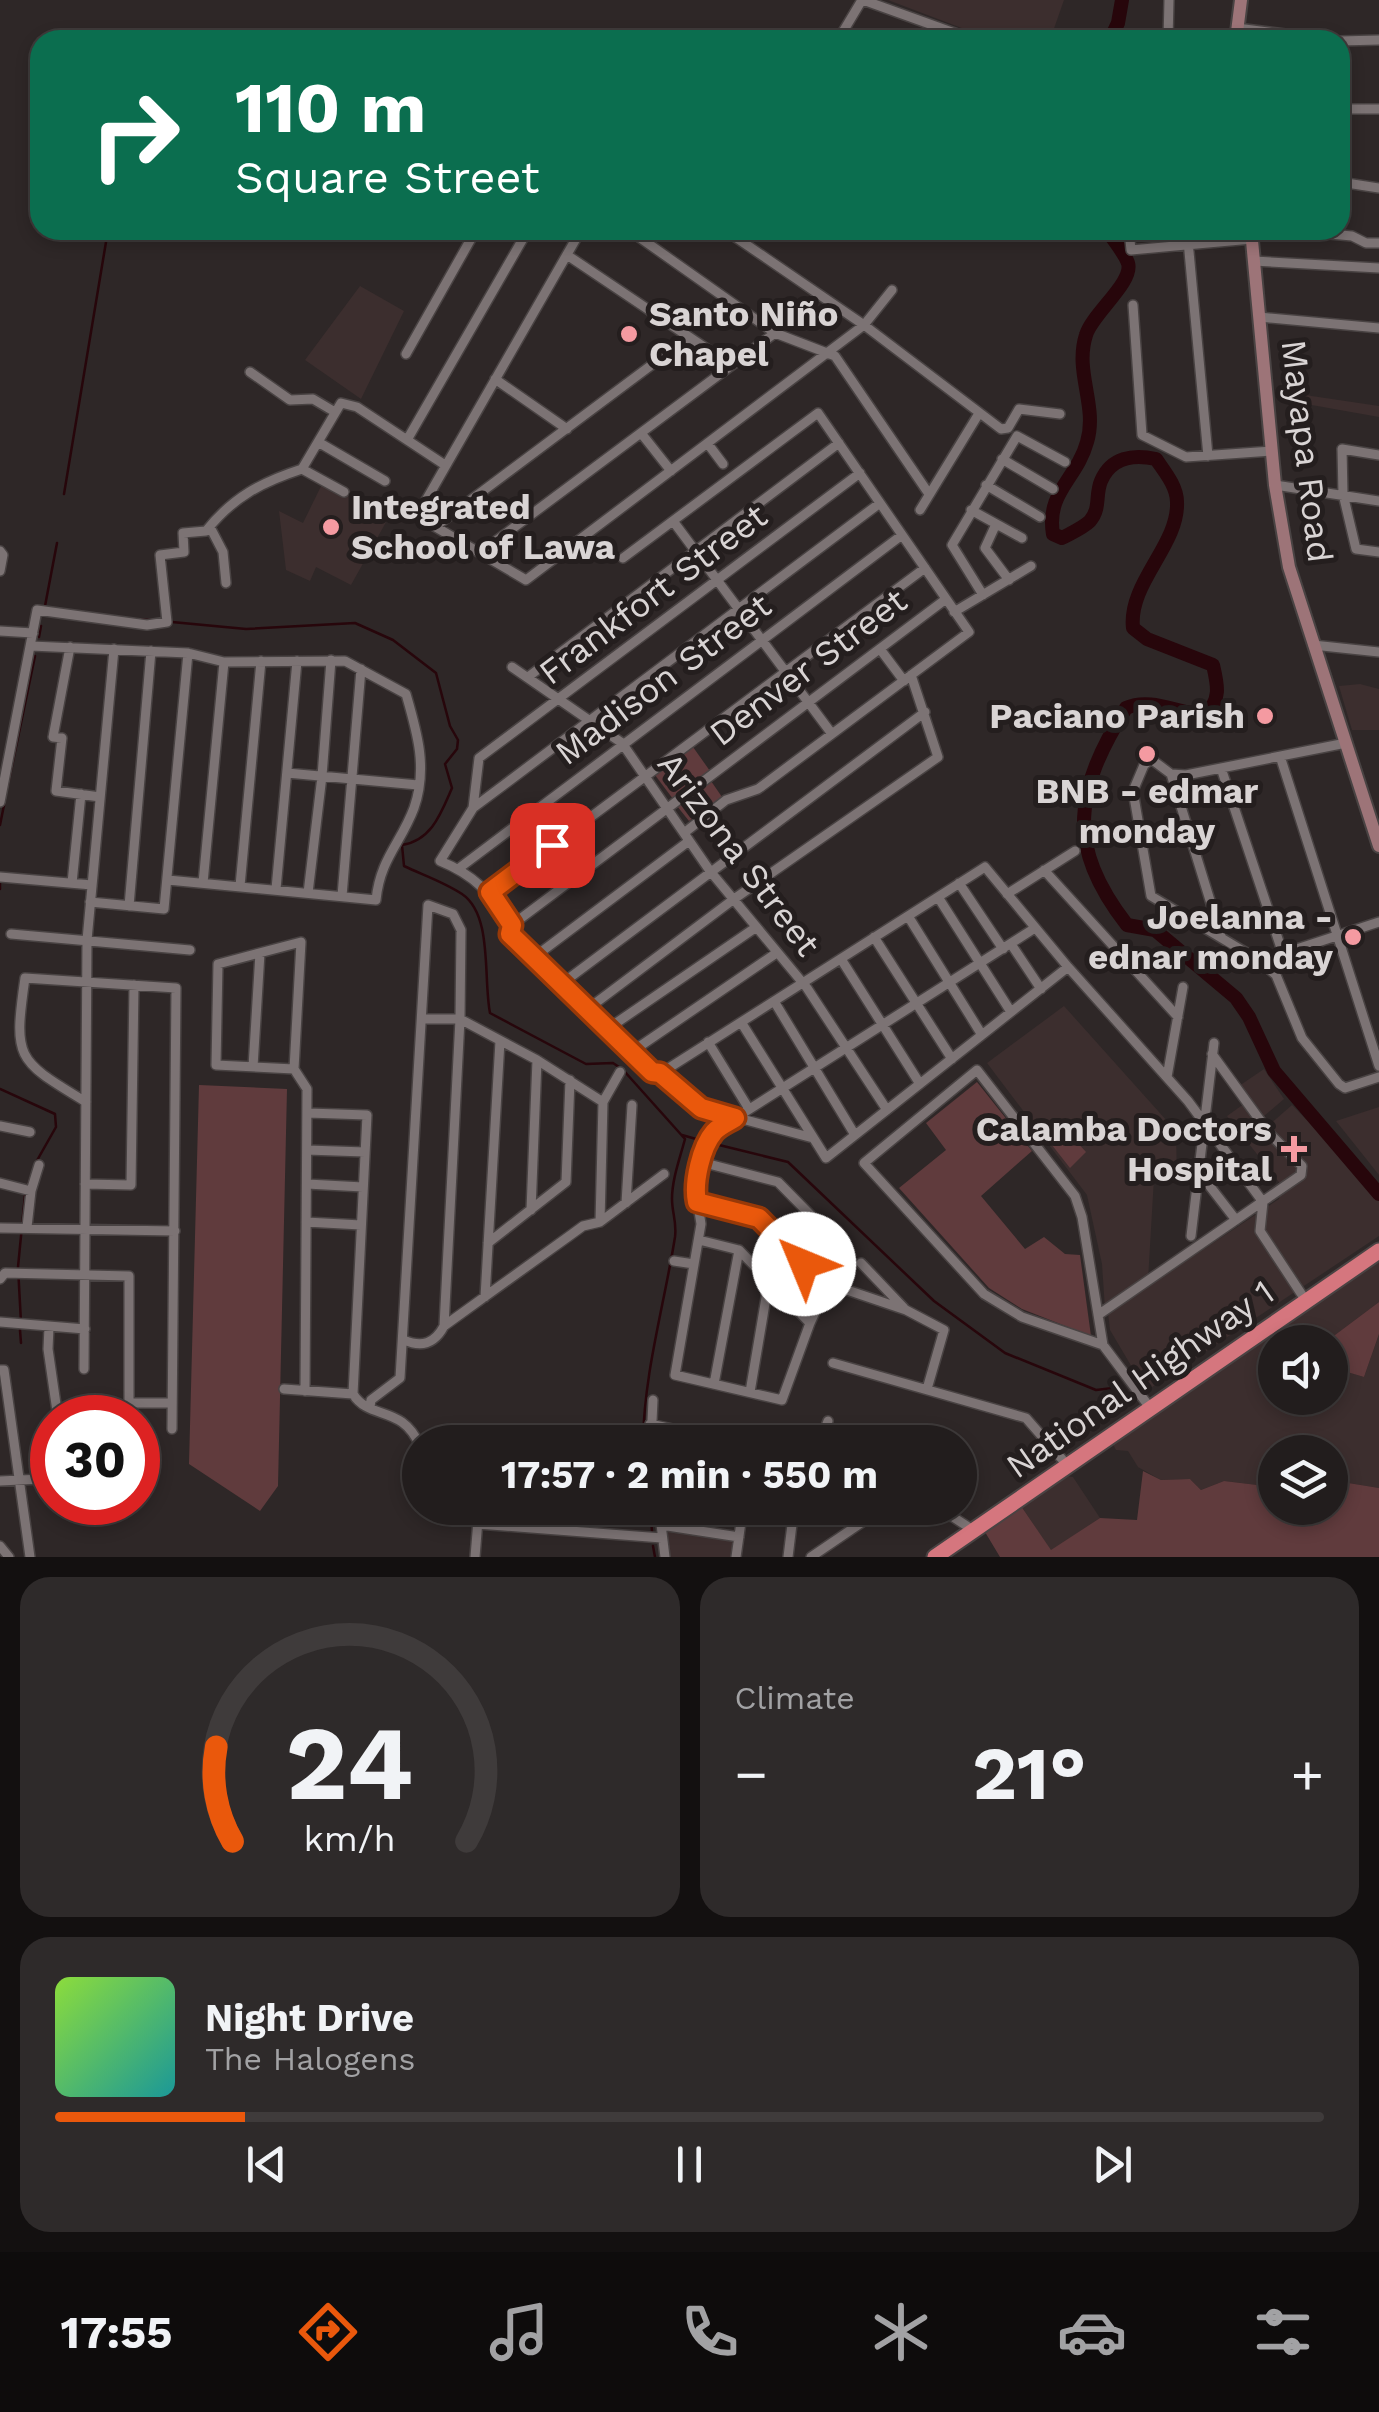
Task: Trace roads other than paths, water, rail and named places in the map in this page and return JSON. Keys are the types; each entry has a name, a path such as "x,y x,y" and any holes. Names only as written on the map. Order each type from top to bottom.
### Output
{"highway":[{"name":"National Highway 1","path":"934,1557 1379,1251"}],"main road":[{"path":"1237,30 1241,0"},
{"name":"Mayapa Road","path":"1252,240 1275,485 1288,567 1378,842"}],"street":[{"path":"844,30 863,0 946,30"},
{"path":"1168,0 1168,30"},
{"path":"1350,41 1379,40"},
{"path":"1350,109 1379,110"},
{"path":"1350,184 1379,188"},
{"path":"1350,236 1366,243 1379,243"},
{"path":"406,354 470,240"},
{"path":"406,440 522,240"},
{"path":"576,240 416,516 526,580 864,326 892,290"},
{"path":"643,240 775,333 838,360 929,494"},
{"path":"740,240 1004,430 1019,409 1060,414"},
{"path":"1130,240 1131,250 1214,240"},
{"path":"1188,240 1208,456"},
{"path":"567,255 731,366"},
{"path":"1254,261 1379,268"},
{"path":"1133,305 1142,435 1186,458 1272,451"},
{"path":"1259,317 1379,328"},
{"path":"480,552 775,333"},
{"path":"436,526 690,337"},
{"path":"250,372 290,400 313,400 335,412"},
{"path":"495,379 567,429"},
{"path":"0,802 37,610 146,625 167,622 160,555 184,552 183,533 206,531 232,502 261,483 302,469 341,403 445,465"},
{"path":"533,958 686,837 726,800 758,789 969,632 818,412 623,558"},
{"path":"920,510 978,414"},
{"path":"641,433 670,471"},
{"path":"983,595 952,549 953,540 1002,459 1018,436 1065,462"},
{"path":"318,442 385,481"},
{"path":"528,677 839,443"},
{"path":"708,444 723,464"},
{"path":"1379,455 1342,449 1344,494 1356,549 1379,552"},
{"path":"1002,459 1054,489"},
{"path":"302,469 344,492"},
{"name":"Frankfort Street","path":"473,808 479,758 860,473"},
{"path":"986,485 1040,517"},
{"path":"1275,485 1379,500"},
{"path":"813,1138 701,1108 660,1073 652,1072 510,934 512,925 490,892 474,877 440,862 473,808 880,503"},
{"path":"971,510 1022,538"},
{"path":"673,521 832,734"},
{"path":"996,524 985,548 1009,580"},
{"path":"210,527 223,552 226,584"},
{"name":"Madison Street","path":"458,868 902,535"},
{"path":"0,551 0,571"},
{"path":"954,612 1031,566"},
{"path":"490,892 924,568"},
{"name":"Denver Street","path":"512,925 946,599"},
{"path":"0,632 34,633"},
{"path":"1313,645 1379,652"},
{"path":"31,646 188,653 224,662 345,661 406,694 422,749 418,786 414,808 379,874 376,900 168,880"},
{"path":"70,647 54,737 62,738 56,791 100,797"},
{"path":"585,1011 734,899 938,757 925,712 907,678 880,648"},
{"path":"84,1368 86,940 114,649"},
{"path":"130,906 152,651"},
{"path":"90,902 164,909 188,653"},
{"path":"308,893 331,660"},
{"path":"276,889 298,661"},
{"path":"203,883 224,662"},
{"path":"240,886 261,662"},
{"name":"Arizona Street","path":"512,667 622,743 710,870 801,983 887,1110"},
{"path":"342,896 361,669"},
{"path":"560,985 925,712"},
{"path":"1346,743 1186,775 1171,774 1151,759 1144,764 1133,791 1150,896 1221,936 1276,975 1302,1038 1339,1084 1346,1088 1379,1077"},
{"path":"1280,756 1379,1066"},
{"path":"1221,768 1282,952"},
{"path":"287,772 418,786"},
{"path":"1171,774 1221,936"},
{"path":"72,883 81,794"},
{"path":"1007,894 1076,851"},
{"path":"660,1073 985,866 1167,1077 1263,1202 1260,1231 1306,1301"},
{"path":"1044,870 1178,1017"},
{"path":"0,877 92,885"},
{"path":"959,884 1040,988"},
{"path":"938,897 1011,1012"},
{"path":"370,1407 371,1400 400,1378 428,905 453,914 460,930 460,1019 444,1326"},
{"path":"908,916 982,1035"},
{"path":"1260,961 1379,922"},
{"path":"606,1030 755,928"},
{"path":"701,1162 783,1186 844,1249 810,1323 782,1400 674,1375 700,1224 694,1179 701,1162 715,1131 1036,928"},
{"path":"10,934 190,950"},
{"path":"874,937 952,1059"},
{"path":"294,1069 216,1065 218,964 301,942 294,1069 307,1089 308,1113 305,1391"},
{"path":"253,1067 260,953"},
{"path":"630,1053 776,954"},
{"path":"841,958 920,1084"},
{"path":"741,1022 826,1158 1068,966"},
{"path":"86,1102 36,1072 22,1051 18,1024 25,978 176,988 172,1429"},
{"path":"85,1184 131,1186 134,985"},
{"path":"1167,1077 1182,987"},
{"path":"774,1001 856,1135"},
{"path":"422,1020 460,1019 603,1102"},
{"path":"485,1298 500,1041"},
{"path":"708,1042 749,1109"},
{"path":"1191,1236 1214,1042"},
{"path":"1098,1315 1302,1174 1302,1166 1270,1134 1212,1054"},
{"path":"530,1210 536,1060"},
{"path":"1104,1346 1022,1318 984,1294 864,1164 977,1070 1075,1196 1104,1346 1151,1409"},
{"path":"600,1222 603,1102 620,1072"},
{"path":"488,1244 566,1182 570,1080"},
{"path":"626,1203 632,1105"},
{"path":"308,1113 367,1114 353,1394"},
{"path":"0,1126 30,1132"},
{"path":"307,1150 365,1152"},
{"path":"27,1227 31,1190 39,1165"},
{"path":"1198,1171 1236,1220"},
{"path":"404,1340 424,1344 434,1340 444,1326 583,1226 600,1222 664,1174"},
{"path":"0,1183 31,1190"},
{"path":"307,1184 363,1187"},
{"path":"697,1202 759,1218 827,1286"},
{"path":"306,1222 362,1225"},
{"path":"0,1228 174,1231"},
{"path":"698,1240 739,1250 810,1323"},
{"path":"714,1384 739,1250"},
{"path":"674,1260 694,1264"},
{"path":"862,1264 906,1310"},
{"path":"0,1279 5,1273 129,1276 129,1403 172,1403"},
{"path":"750,1392 769,1280"},
{"path":"847,1290 906,1310 944,1330 928,1388"},
{"path":"0,1322 84,1329"},
{"path":"49,1326 55,1395"},
{"path":"833,1363 1026,1418 1068,1466"},
{"path":"0,1370 4,1370 5,1422 19,1480 30,1557"},
{"path":"284,1390 353,1394 362,1404 408,1425"},
{"path":"653,1400 650,1424 655,1425"},
{"path":"826,1425 828,1421"},
{"path":"0,1480 30,1480"},
{"path":"475,1557 478,1525"},
{"path":"491,1525 662,1538"},
{"path":"664,1557 661,1525 739,1537"},
{"path":"736,1557 740,1525"},
{"path":"788,1557 792,1525"},
{"path":"811,1557 858,1525"},
{"path":"965,1525 973,1530"},
{"path":"0,1546 9,1557"}],"waterway":[{"path":"1115,30 1122,0"},
{"path":"64,494 106,240"},
{"path":"1114,240 1128,263 1128,271 1086,335 1083,362 1090,429 1082,455 1054,507 1053,534 1062,538 1090,521 1096,511 1101,481 1117,462 1131,457 1156,459 1175,490 1175,518 1138,595 1133,628 1147,639 1213,665 1217,692 1205,715 1146,704 1126,708 1096,765 1084,817 1086,843 1107,896 1127,925 1155,930 1236,998 1274,1071 1379,1194"},
{"path":"45,606 57,543"},
{"path":"135,619 152,620"},
{"path":"172,622 246,629 355,623 393,640 436,673 450,726 458,740 457,749 445,764 452,788 428,831 402,845 404,866 455,890 472,904 483,932 490,1013 586,1064 613,1063 619,1067"},
{"path":"39,637 41,626"},
{"path":"8,785 35,656"},
{"path":"0,825 5,800"},
{"path":"0,883 0,889"},
{"path":"625,1072 685,1139 673,1184 675,1237 644,1425"},
{"path":"0,1089 55,1114 56,1127 35,1164"},
{"path":"682,1135 703,1141"},
{"path":"715,1144 788,1162 934,1301 1005,1353 1096,1390 1122,1387"},
{"path":"27,1187 33,1171"},
{"path":"21,1322 18,1267 25,1195"},
{"path":"20,1330 21,1343"},
{"path":"651,1525 652,1531"},
{"path":"653,1546 655,1557"}],"place":[{"name":"Santo Niño Chapel","path":"629,334"},
{"name":"Integrated School of Lawa","path":"331,527"},
{"name":"Paciano Parish","path":"1265,716"},
{"name":"BNB - edmar monday","path":"1147,754"},
{"name":"Joelanna - ednar monday","path":"1353,937"},
{"name":"Calamba Doctors Hospital","path":"1294,1149"}]}
